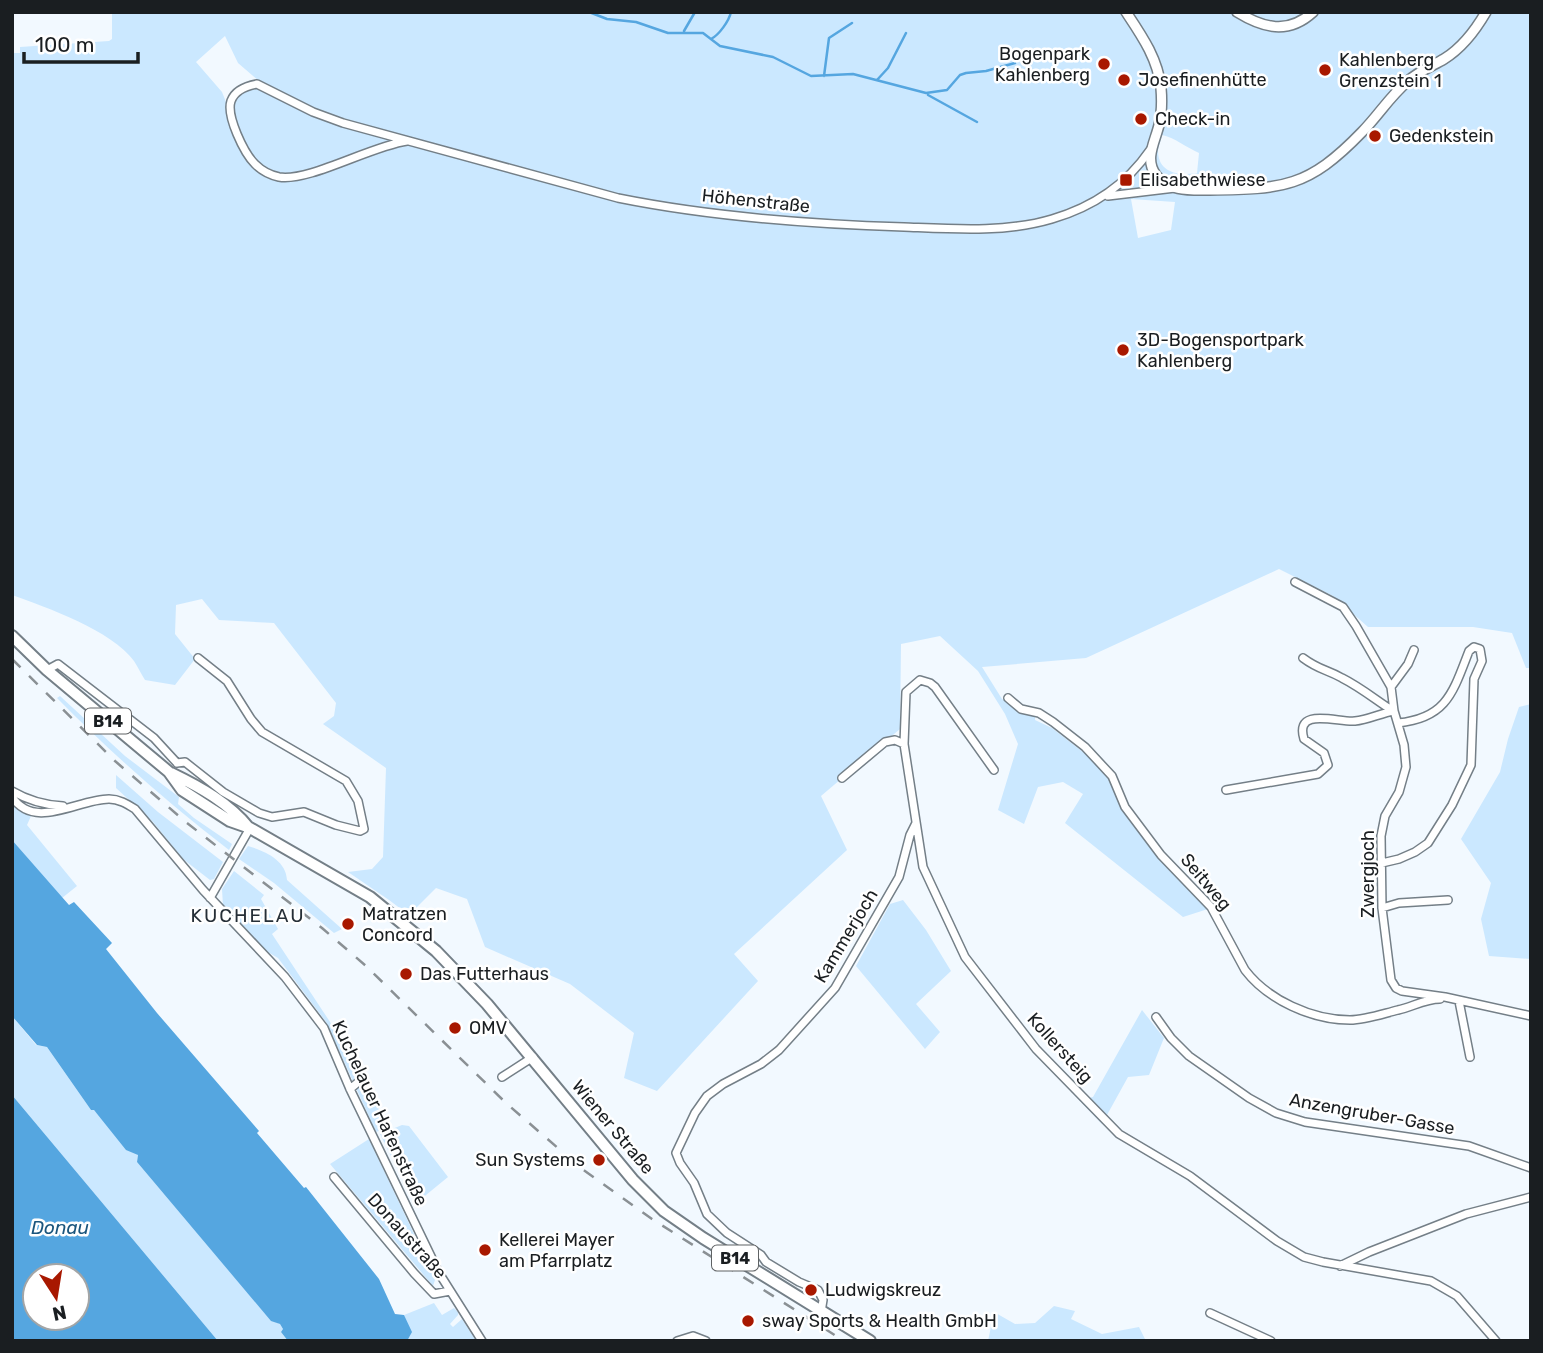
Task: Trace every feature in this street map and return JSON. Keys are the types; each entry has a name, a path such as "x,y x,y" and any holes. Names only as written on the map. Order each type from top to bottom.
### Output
{"main road":[{"name":"B14","path":"12,636 47,670 169,772 183,790 230,821 250,828"},
{"name":"Wiener Straße","path":"250,828 363,893 436,951 487,1004 633,1180 664,1211 870,1341"}],"street":[{"name":"Höhenstraße","path":"1104,197 1133,173 1150,150 1161,116 1160,82 1150,51 1126,12"},
{"path":"1237,12 1260,25 1278,28 1296,24 1313,12"},
{"name":"Höhenstraße","path":"407,141 381,147 307,174 280,177 267,173 247,154 232,117 232,99 243,88 257,84 313,112 407,141 588,191 655,206 797,223 994,228 1053,219 1104,197 1175,188 1264,189 1290,184 1309,175 1355,139 1410,79 1457,49 1472,34 1486,12"},
{"name":"Höhenstraße","path":"1150,150 1153,169 1165,184 1175,188"},
{"name":"Zwergjoch","path":"1295,582 1343,607 1391,687 1406,767 1399,792 1385,816 1381,836 1382,908 1391,980 1396,988 1455,1000"},
{"path":"1382,863 1399,859 1428,843 1471,765 1474,679 1482,661 1480,649 1474,647 1469,651 1452,695 1439,707 1424,717 1398,723"},
{"path":"1391,687 1408,664 1414,650"},
{"path":"169,772 177,763 185,762 223,792 259,813 272,817 304,812 336,825 360,831 364,829 358,801 346,781 262,732 227,681 198,658"},
{"path":"1303,658 1319,670 1344,678 1394,711"},
{"path":"47,670 58,664 154,738 177,763"},
{"name":"Kollersteig","path":"994,770 930,682 920,680 906,692 904,744 923,867 965,957 1036,1049 1119,1134 1191,1175 1238,1214 1277,1241 1304,1257 1340,1266 1431,1281 1457,1296 1496,1341"},
{"name":"Seitweg","path":"1008,698 1021,709 1039,713 1053,722 1085,747 1112,776 1132,817 1161,855 1211,907 1251,979 1278,999 1321,1017 1353,1020 1432,999 1455,1000"},
{"path":"1226,789 1318,774 1328,765 1324,752 1304,739 1303,725 1308,719 1355,721 1394,711"},
{"path":"842,778 885,742 895,740 904,744"},
{"name":"Kuchelauer Hafenstraße","path":"12,791 27,800 44,805 71,806"},
{"name":"Kuchelauer Hafenstraße","path":"12,797 20,807 38,813 107,799 123,802 135,809 210,898 275,966 324,1028 349,1088 450,1291"},
{"name":"Kammerjoch","path":"821,1311 823,1300 818,1290 766,1262 761,1255 727,1233 707,1214 694,1183 676,1153 695,1113 708,1096 779,1050 835,988 899,877 909,835 916,822"},
{"path":"210,898 250,828"},
{"path":"1382,908 1399,903 1448,901"},
{"path":"1470,1057 1455,1000 1531,1016"},
{"name":"Anzengruber-Gasse","path":"1156,1017 1171,1038 1189,1055 1249,1098 1276,1113 1305,1122 1469,1146 1531,1168"},
{"path":"502,1077 533,1057"},
{"path":"349,1088 362,1079"},
{"name":"Donaustraße","path":"334,1177 435,1294 450,1291 482,1341"},
{"path":"1340,1266 1466,1214 1531,1197"},
{"path":"1210,1313 1271,1341"},
{"path":"677,1341 695,1336 706,1341"}],"shaded area":[{"path":"112,12 1531,12 1531,668 1526,668 1512,633 1473,627 1368,627 1333,596 1279,569 1086,658 982,667 1002,699 1035,716 1035,720 1052,728 1110,773 1123,802 1164,857 1211,908 1183,917 1065,823 1083,794 1063,782 1038,787 1024,824 998,810 1018,744 1005,714 978,671 940,636 901,644 900,729 821,796 847,850 734,954 758,981 657,1091 624,1078 634,1033 570,984 485,947 467,899 436,888 409,915 348,872 372,869 383,857 386,768 323,724 334,716 336,703 274,623 219,620 202,599 176,605 175,634 195,659 175,685 145,680 134,661 110,639 78,621 12,595 12,53 20,53 20,47 112,39","holes":["225,36 238,63 259,81 226,102 222,92 196,62","1162,135 1199,153 1197,173 1172,172 1162,165 1158,152","1131,199 1175,202 1171,230 1138,238"]},
{"path":"60,696 125,756 179,797 178,804 194,818 232,844 229,850 119,758 57,698"},
{"path":"1531,704 1531,959 1489,956 1481,919 1491,883 1461,839 1500,772 1519,707"},
{"path":"116,775 158,812 223,862 214,879 210,880 183,859 153,822 116,788"},
{"path":"12,803 31,816 27,825 77,886 62,898 12,840"},
{"path":"248,846 279,862 287,880 342,929 334,933 274,883 239,859"},
{"path":"234,871 264,895 261,899 278,929 272,934 334,1028 363,1088 392,1126 376,1132 326,1022 278,958 266,951 223,906 222,889"},
{"path":"903,900 926,930 951,971 916,1004 940,1032 925,1049 856,966 890,904"},
{"path":"1142,1010 1164,1038 1149,1075 1128,1077 1102,1124 1079,1100 1093,1097"},
{"path":"12,1016 36,1045 47,1047 91,1110 138,1155 137,1162 271,1320 280,1324 283,1329 281,1332 288,1341 218,1341 12,1095"},
{"path":"402,1125 409,1126 448,1177 415,1204 398,1163 392,1158 380,1134"},
{"path":"369,1139 433,1274 433,1286 330,1164"},
{"path":"434,1303 442,1315 454,1308 458,1315 450,1324 453,1327 462,1319 476,1341 407,1341 409,1335 404,1315"},
{"path":"1054,1306 1075,1311 1071,1319 1102,1334 1139,1327 1146,1341 988,1341 994,1312 1015,1324 1035,1323"}],"water":[{"path":"12,840 69,905 74,902 112,943 106,949 157,1013 259,1131 257,1133 304,1188 306,1187 379,1279 395,1314 404,1315 412,1332 407,1341 288,1341 281,1332 283,1329 280,1324 271,1321 137,1162 138,1155 126,1150 94,1110 91,1110 47,1047 37,1045 12,1016"},
{"name":"Donau","path":"12,1095 218,1341 12,1341"}],"waterway":[{"path":"589,12 607,19 636,22 668,33 703,33 720,46 773,57 811,76 853,74 926,93 947,90 960,75 1015,63"},
{"path":"684,31 695,12"},
{"path":"711,39 723,27 731,12"},
{"path":"824,76 829,38 852,23"},
{"path":"877,80 888,68 906,33"},
{"path":"928,95 977,122"}],"railway":[{"path":"12,659 115,761 187,823 322,928 366,966 506,1103 582,1169 652,1219 844,1341"}],"place":[{"name":"Bogenpark Kahlenberg","path":"1104,64"},
{"name":"Kahlenberg Grenzstein 1","path":"1325,70"},
{"name":"Josefinenhütte","path":"1124,80"},
{"name":"Check-in","path":"1141,119"},
{"name":"Gedenkstein","path":"1375,136"},
{"name":"Elisabethwiese","path":"1126,180"},
{"name":"3D-Bogensportpark Kahlenberg","path":"1123,350"},
{"name":"Matratzen Concord","path":"348,924"},
{"name":"Das Futterhaus","path":"406,974"},
{"name":"OMV","path":"455,1028"},
{"name":"Sun Systems","path":"599,1160"},
{"name":"Kellerei Mayer am Pfarrplatz","path":"485,1250"},
{"name":"Ludwigskreuz","path":"811,1290"},
{"name":"sway Sports & Health GmbH","path":"748,1321"}],"district":[{"name":"KUCHELAU","path":"248,915"}]}
